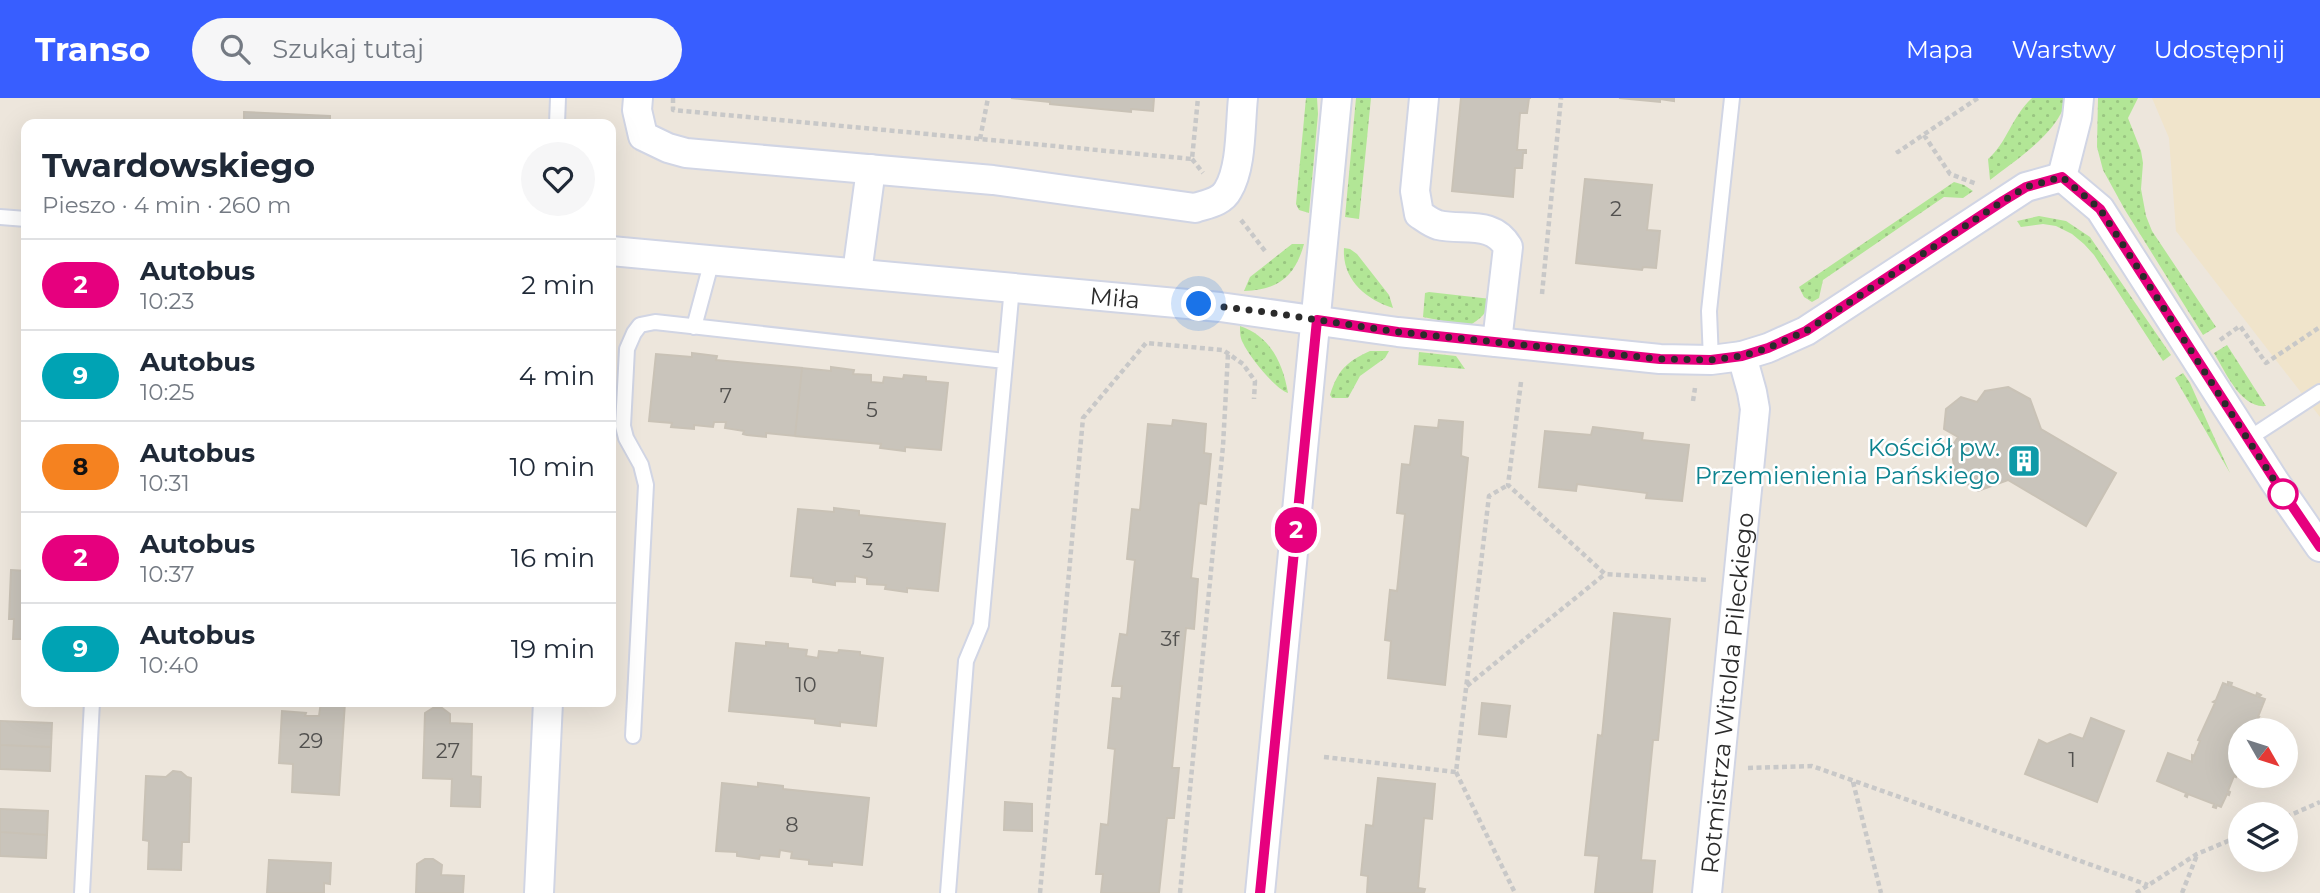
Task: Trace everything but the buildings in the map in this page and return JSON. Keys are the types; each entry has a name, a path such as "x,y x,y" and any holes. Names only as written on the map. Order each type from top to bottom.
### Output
{"street":[{"path":"638,98 637,110 643,136 686,153 993,180 1195,208 1215,202 1228,192 1237,167 1243,98"},
{"path":"1260,893 1337,98"},
{"path":"1424,98 1415,191 1419,214 1436,224 1491,230 1501,236 1508,247 1497,342"},
{"path":"2062,177 2077,118 2079,98"},
{"path":"857,274 871,169"},
{"path":"2062,177 2100,209 2320,547"},
{"path":"1742,356 1806,331 2014,194 2026,187 2062,177"},
{"name":"Miła","path":"616,251 1229,307 1398,332 1660,359 1711,360 1742,356"},
{"name":"Rotmistrza Witolda Pileckiego","path":"1707,893 1755,409 1742,356"},
{"path":"540,893 548,707"}],"lane":[{"path":"557,119 558,98"},
{"path":"1711,360 1709,311 1732,98"},
{"path":"0,217 21,219"},
{"path":"694,327 712,260"},
{"path":"948,893 966,661 981,625 1012,287"},
{"path":"633,736 646,485 641,465 626,438 623,426 627,349 640,325 655,322 1005,361"},
{"path":"2248,439 2320,392"},
{"path":"82,893 92,707"}],"path":[{"path":"673,98 673,110 1192,159 1198,98"},
{"path":"980,139 988,98"},
{"path":"1542,294 1561,98"},
{"path":"1897,150 1899,152 1978,98"},
{"path":"1924,135 1950,174 1981,185"},
{"path":"2194,355 2230,335 2240,326 2266,363 2320,327"},
{"path":"1040,893 1083,418 1146,343 1223,350 1243,364 1255,382 1254,399"},
{"path":"1180,893 1223,446 1228,354"},
{"path":"1508,485 1521,382"},
{"path":"1508,485 1605,574 1717,581"},
{"path":"1508,485 1489,496 1456,772 1515,893"},
{"path":"1466,687 1605,574"},
{"path":"1324,757 1456,772"},
{"path":"1719,769 1812,766 2148,885"},
{"path":"1853,781 1881,893"},
{"path":"2298,812 2320,802"},
{"path":"2136,893 2197,854 2228,841"},
{"path":"2182,893 2197,854"}],"shaded area":[{"path":"2152,98 2320,98 2320,417 2176,231 2169,138"}],"green space":[{"path":"1306,98 1317,98 1318,114 1309,213 1299,210 1296,204"},
{"path":"1356,98 1371,98 1359,219 1345,217"},
{"path":"2032,98 2066,98 2063,110 2047,133 1990,180 1988,159 1995,153 2019,113"},
{"path":"2098,98 2138,98 2128,118 2141,151 2141,189 2146,216 2152,231 2216,327 2203,335 2103,170 2097,147"},
{"path":"1954,182 1973,191 1963,198 1944,197 1823,280 1819,298 1812,302 1804,297 1799,287"},
{"path":"2039,216 2066,221 2090,237 2171,355 2163,361 2094,255 2084,244 2056,226 2043,224 2021,227 2017,221"},
{"path":"1292,244 1304,244 1296,265 1283,280 1266,288 1244,291 1250,277"},
{"path":"1344,248 1357,254 1389,295 1393,308 1373,299 1357,286 1347,269"},
{"path":"1425,293 1491,299 1483,315 1468,326 1423,317"},
{"path":"1240,326 1259,336 1273,352 1283,371 1288,393 1270,379 1251,356 1241,339"},
{"path":"2227,345 2266,406 2249,402 2229,378 2214,353"},
{"path":"1370,351 1389,351 1385,358 1360,376 1348,398 1332,398 1330,395 1333,386 1344,368"},
{"path":"1419,352 1456,356 1465,369 1418,365"},
{"path":"2183,373 2190,383 2230,473 2175,378"}],"bus line":[{"name":"2","path":"1260,893 1317,320 1398,332 1660,359 1711,360 1742,356 1806,331 2026,187 2062,177 2100,209 2320,547"}],"place":[{"name":"Kościół pw. Przemienienia Pańskiego","path":"2024,461"}],"route":[{"path":"1199,304 1398,332 1660,359 1711,360 1742,356 1806,331 2026,187 2062,177 2100,209 2283,494"}]}
